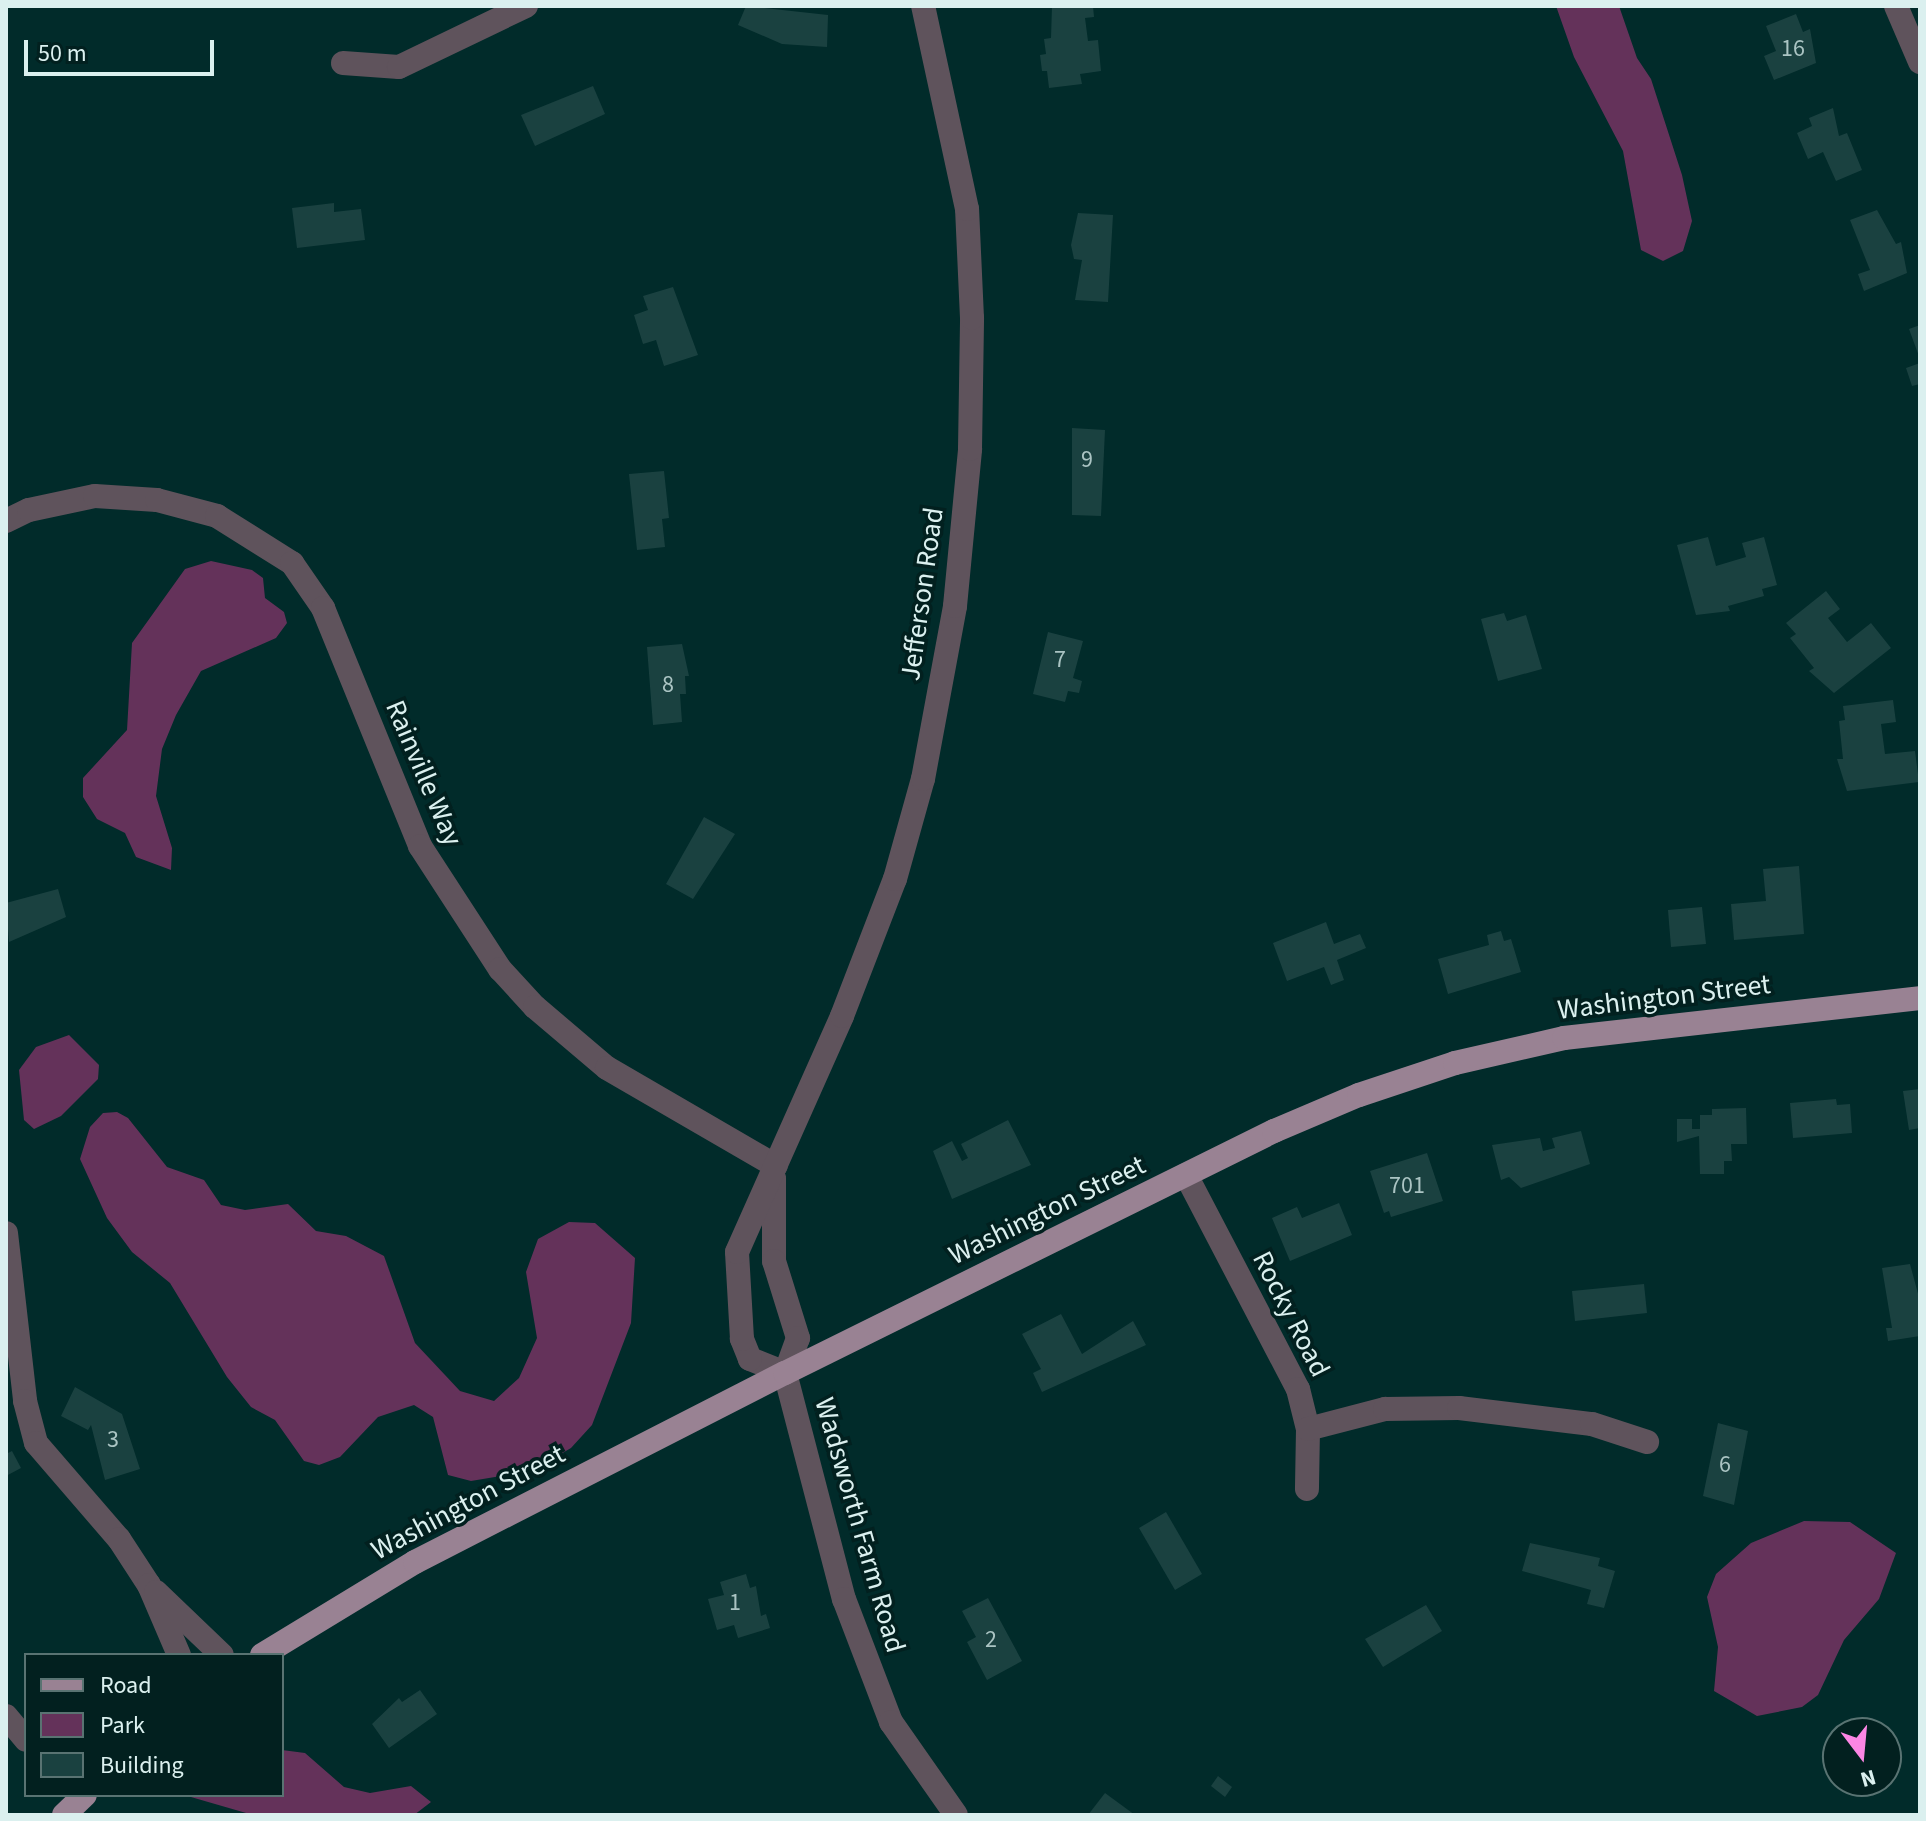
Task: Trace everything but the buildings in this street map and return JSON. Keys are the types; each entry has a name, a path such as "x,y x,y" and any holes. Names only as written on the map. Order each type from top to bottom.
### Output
{"main road":[{"name":"Washington Street","path":"265,1653 415,1562 785,1373 1186,1175 1359,1095 1508,1049 1614,1030 1920,998"}],"street":[{"path":"343,63 399,67 526,6"},
{"name":"Jefferson Road","path":"776,1166 774,1261 798,1338 785,1373 750,1359 736,1301 743,1232 776,1166 895,879 923,779 955,606 970,449 967,209 952,125 923,6"},
{"path":"1896,6 1920,62"},
{"name":"Rainville Way","path":"6,521 29,510 95,496 157,500 217,516 292,563 323,608 420,846 500,969 535,1007 607,1068 776,1166"},
{"name":"Rocky Road","path":"1186,1175 1298,1389 1308,1429 1307,1489"},
{"path":"6,1233 25,1401 36,1443 103,1518 149,1585 178,1653"},
{"name":"Wadsworth Farm Road","path":"785,1373 844,1599 891,1722 956,1815"},
{"path":"1308,1429 1385,1409 1459,1408 1592,1424 1647,1442"},
{"path":"149,1585 220,1653"},
{"path":"6,1716 24,1738"}],"green space":[{"path":"1556,6 1619,6 1637,58 1651,79 1682,175 1692,221 1683,251 1663,261 1641,250 1623,151 1574,57"},
{"path":"211,561 252,570 263,578 265,598 284,612 287,623 276,638 201,671 176,715 162,749 156,796 172,848 171,870 136,857 125,833 97,819 83,797 83,778 127,730 132,643 185,569"},
{"path":"69,1035 99,1065 98,1079 61,1116 34,1129 24,1120 19,1070 36,1047"},
{"path":"117,1112 128,1118 167,1167 204,1180 221,1205 245,1210 288,1204 316,1231 346,1236 384,1256 415,1343 460,1391 494,1401 519,1378 537,1338 526,1272 538,1239 569,1222 595,1223 635,1258 631,1323 592,1425 571,1448 532,1471 471,1481 448,1475 433,1417 414,1405 378,1417 340,1457 319,1465 304,1461 275,1420 251,1407 227,1377 170,1283 132,1252 107,1218 80,1159 90,1127 103,1113"},
{"path":"1804,1521 1850,1522 1896,1553 1879,1599 1844,1640 1818,1695 1802,1707 1757,1716 1714,1691 1718,1647 1707,1597 1716,1574 1751,1543"},
{"path":"284,1750 305,1753 344,1787 370,1793 411,1786 431,1802 414,1815 253,1815 191,1797 284,1797"}]}
